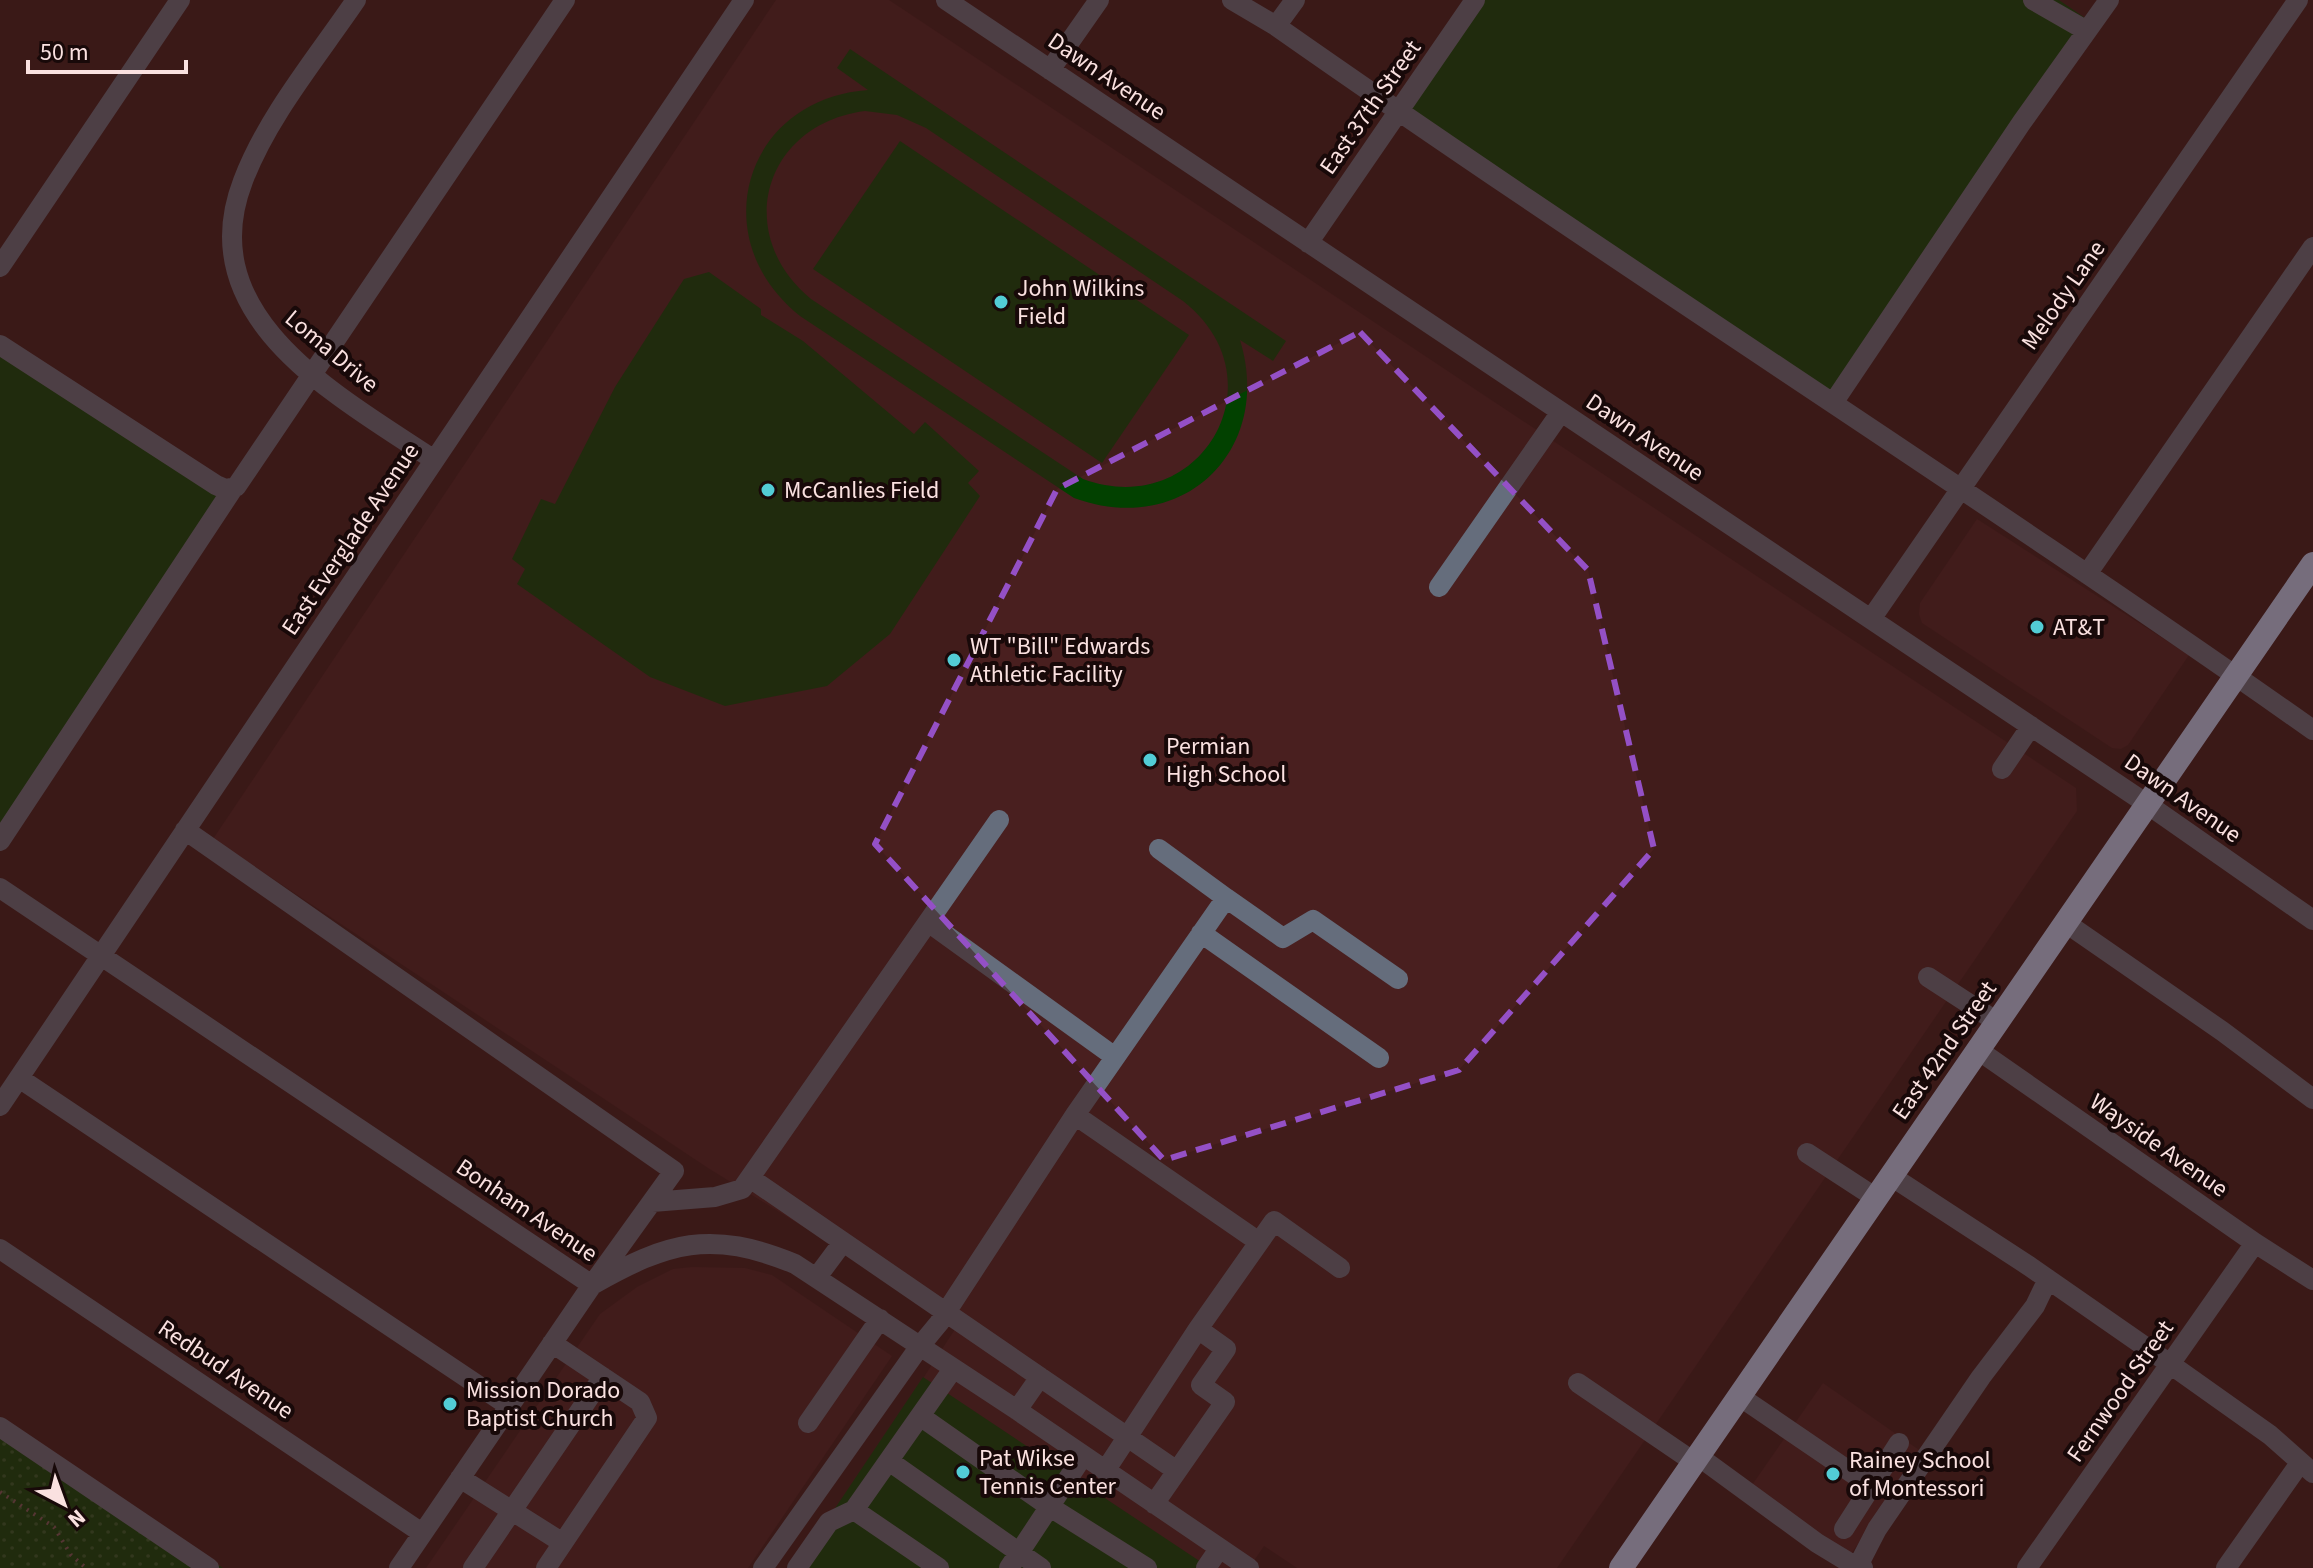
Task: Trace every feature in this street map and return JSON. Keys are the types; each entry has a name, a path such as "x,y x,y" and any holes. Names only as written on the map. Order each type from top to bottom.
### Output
{"highway":[{"name":"East 42nd Street","path":"1621,1568 2313,564"}],"street":[{"path":"0,267 180,0"},
{"name":"Loma Drive","path":"356,0 260,145 243,179 231,228 232,257 251,309 284,350 434,460"},
{"path":"0,841 234,487 245,476 565,0"},
{"name":"East Everglade Avenue","path":"0,1106 744,0"},
{"name":"Dawn Avenue","path":"946,0 2147,804 2313,920"},
{"path":"1050,70 1099,0"},
{"path":"1232,0 1276,26 1398,112 2087,574 2313,730"},
{"path":"1276,26 1295,0"},
{"name":"East 37th Street","path":"1308,243 1475,0"},
{"path":"2033,0 2087,31"},
{"path":"1833,403 1914,279 2109,0"},
{"name":"Melody Lane","path":"1871,619 2298,0"},
{"path":"2087,574 2313,247"},
{"path":"0,345 216,485 225,489 234,487"},
{"path":"1439,587 1561,412"},
{"path":"2002,769 2031,726"},
{"path":"652,1202 715,1197 742,1189 999,820"},
{"path":"185,830 674,1171 592,1285 399,1568"},
{"path":"1159,849 1283,938 1313,920 1398,979"},
{"name":"Bonham Avenue","path":"0,888 592,1285 654,1253 680,1247 707,1244 763,1251 817,1277 1249,1568"},
{"path":"763,1568 946,1313 1075,1115 1226,898"},
{"path":"928,922 1115,1057"},
{"path":"2066,923 2222,1031 2313,1099"},
{"path":"1201,933 1379,1058"},
{"path":"1928,977 1997,1022"},
{"name":"Wayside Avenue","path":"1978,1050 2313,1280"},
{"path":"19,1078 509,1406"},
{"path":"1075,1115 1259,1242"},
{"path":"1807,1153 1876,1198"},
{"path":"1891,1176 2170,1364 2270,1435 2306,1468 2226,1568"},
{"path":"750,1178 1177,1471"},
{"path":"1105,1471 1198,1329 1274,1221 1340,1268"},
{"path":"817,1277 843,1242"},
{"name":"Fernwood Street","path":"2027,1568 2255,1243"},
{"name":"Redbud Avenue","path":"0,1249 422,1533"},
{"path":"1578,1383 1696,1459 1817,1543 1850,1563 1862,1565 1877,1529 1981,1377 2035,1306 2048,1279"},
{"path":"808,1423 880,1319"},
{"path":"1154,1504 1225,1402 1201,1385 1226,1349 1198,1329"},
{"path":"546,1568 647,1418 640,1402 552,1343"},
{"path":"797,1568 829,1522 854,1510 953,1369"},
{"path":"473,1568 603,1377"},
{"path":"1017,1410 1040,1377"},
{"path":"1739,1396 1871,1486"},
{"path":"920,1416 1050,1507 1147,1568"},
{"path":"0,1427 209,1568"},
{"path":"1844,1529 1899,1443"},
{"path":"1014,1561 1083,1456"},
{"path":"889,1461 1014,1561 1041,1568"},
{"path":"460,1478 563,1543"},
{"path":"854,1510 939,1568"},
{"path":"1206,1568 1219,1549"}],"path":[{"path":"0,1492 54,1527 71,1555 86,1568"}],"highlighted area":[{"path":"1360,332 1588,570 1654,849 1459,1070 1164,1160 875,844 1057,489"}],"shaded area":[{"name":"Permian High School","path":"776,0 889,0 2076,788 2077,811 1557,1568 1297,1568 1264,1546 1249,1568 800,1568 959,1323 708,1168 213,839"},
{"path":"1977,519 2189,655 2128,745 2121,749 2112,748 1922,623 1920,603"},
{"path":"745,1268 772,1275 892,1356 748,1568 426,1568 600,1314 637,1287 673,1269"},
{"name":"Rainey School of Montessori","path":"1823,1383 1922,1452 1844,1564 1745,1495"}],"green space":[{"path":"1475,0 2059,0 2094,24 1829,409 1393,119"},
{"path":"850,49 1286,341 1273,361 1240,340 1247,380 1244,417 1231,449 1211,475 1183,495 1151,506 1114,507 1074,498 800,316 770,285 752,249 746,213 751,178 766,145 791,118 825,99 868,90 837,68","holes":["865,111 897,115 926,128 1183,301 1212,333 1226,368 1226,403 1215,435 1193,462 1162,480 1125,487 1083,479 811,299 786,273 772,244 767,214 770,186 783,159 803,137 830,120"]},
{"name":"John Wilkins Field","path":"900,141 1189,335 1102,463 813,269"},
{"name":"McCanlies Field","path":"709,272 761,309 761,315 803,341 914,434 925,422 979,471 968,483 980,496 890,634 827,686 725,706 650,677 517,584 525,569 512,559 541,499 555,504 615,387 684,279"},
{"path":"0,349 229,503 0,842"},
{"name":"Pat Wikse Tennis Center","path":"923,1377 1210,1568 795,1568"},
{"path":"0,1419 223,1568 0,1568"}],"place":[{"name":"John Wilkins Field","path":"1001,302"},
{"name":"McCanlies Field","path":"768,490"},
{"name":"AT&T","path":"2037,627"},
{"name":"WT \"Bill\" Edwards Athletic Facility","path":"954,660"},
{"name":"Permian High School","path":"1150,760"},
{"name":"Mission Dorado Baptist Church","path":"450,1404"},
{"name":"Pat Wikse Tennis Center","path":"963,1472"},
{"name":"Rainey School of Montessori","path":"1833,1474"}]}
